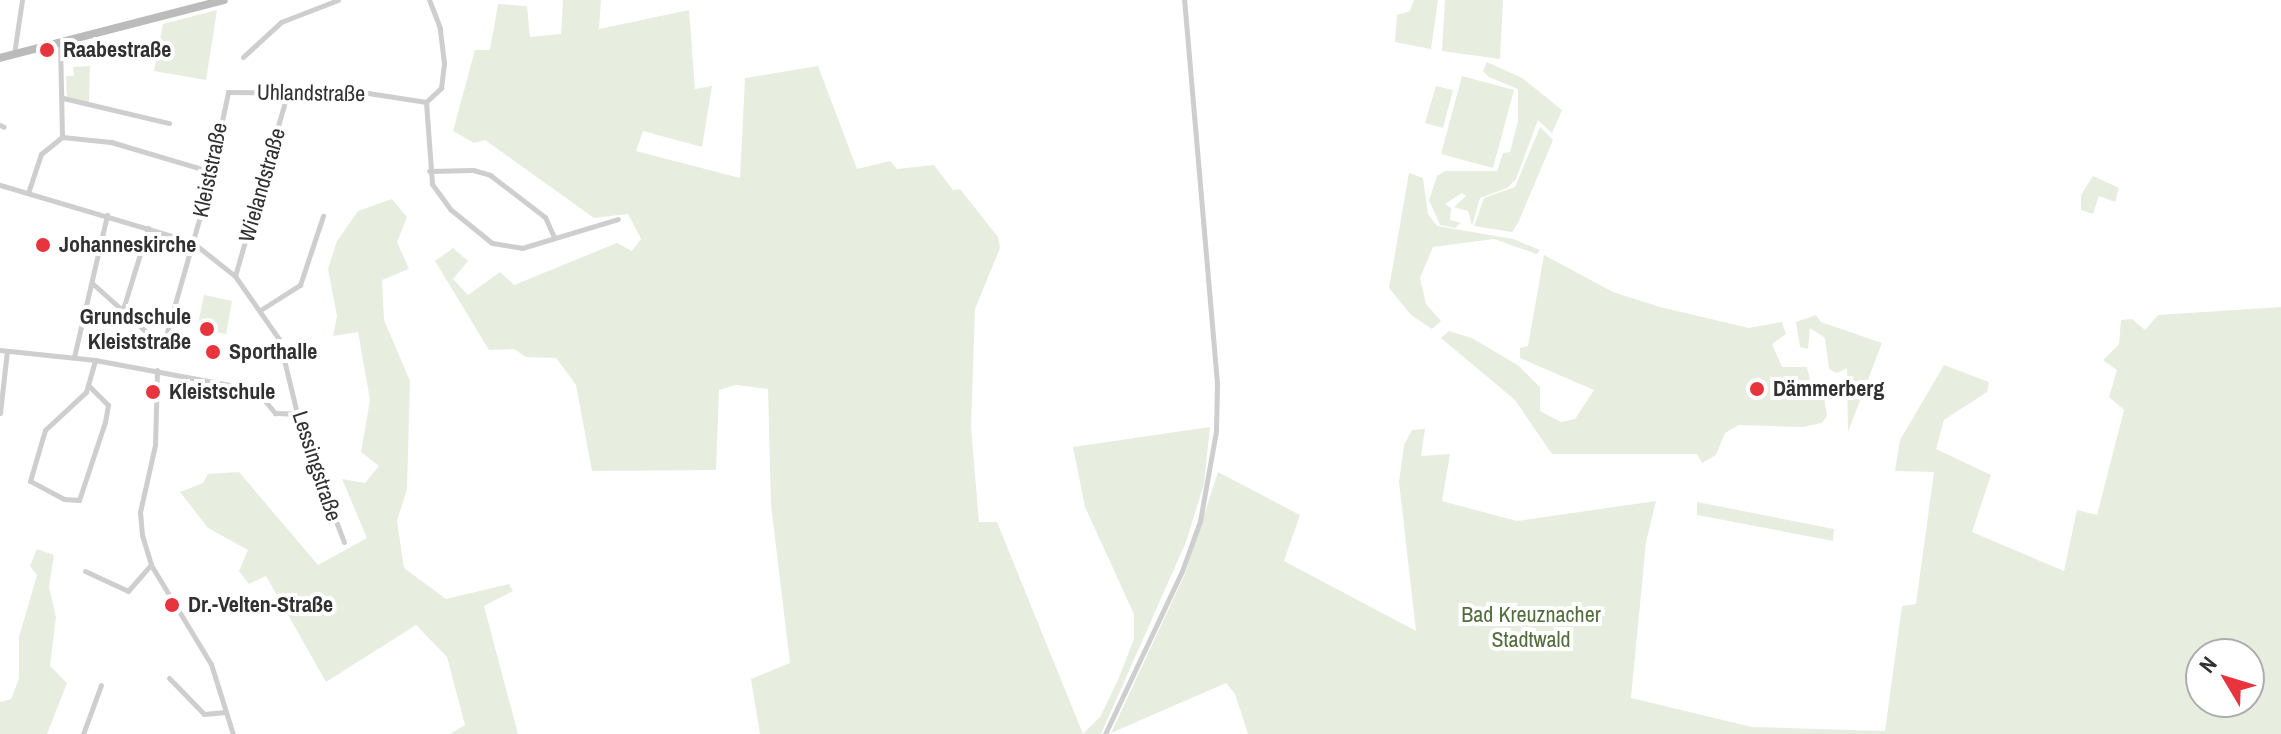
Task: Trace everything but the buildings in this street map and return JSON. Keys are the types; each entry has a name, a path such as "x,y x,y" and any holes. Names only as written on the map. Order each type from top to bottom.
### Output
{"street":[{"path":"14,54 22,0"},
{"path":"0,58 187,5 224,0"},
{"path":"243,57 281,22 338,0"},
{"path":"429,0 440,28 444,63 441,88 426,102 429,171 450,209 492,243 516,248 618,219"},
{"path":"1105,734 1182,571 1203,505 1216,431 1217,383 1184,0"},
{"path":"59,42 62,137"},
{"name":"Uhlandstraße","path":"228,92 287,95 368,93 426,102"},
{"name":"Kleiststraße","path":"123,309 150,335 165,339 212,172 228,92"},
{"name":"Wielandstraße","path":"235,276 287,95"},
{"path":"63,98 169,123"},
{"path":"28,193 41,154 62,137 111,142 212,172"},
{"path":"429,171 473,170 490,175 545,217 554,237"},
{"name":"Lessingstraße","path":"0,185 192,242 235,276 262,309 287,361 298,414 344,542"},
{"path":"74,357 107,215"},
{"path":"262,309 300,285 323,216"},
{"path":"92,283 123,309 148,228"},
{"path":"0,413 4,351 95,360 251,389"},
{"path":"89,386 108,405 79,500 64,499 30,481 48,424 89,386 95,360"},
{"path":"157,370 155,445 140,512 151,565 203,648 233,734"},
{"path":"265,401 275,413 298,414"},
{"path":"85,571 128,591 151,565"},
{"path":"169,678 204,714 226,712"},
{"path":"83,734 101,685"}],"green space":[{"path":"563,0 601,0 599,29 689,10 695,89 712,86 702,147 643,131 636,151 740,178 745,78 818,66 857,169 890,161 897,169 934,165 953,190 960,189 998,237 1000,248 975,309 971,427 979,522 997,522 1083,734 760,734 751,679 790,663 771,505 768,389 736,385 719,390 716,470 592,471 576,385 556,358 526,357 514,349 489,350 435,261 453,248 468,261 453,279 468,295 500,272 514,285 617,243 632,251 641,239 628,214 594,218 485,140 474,143 453,131 475,50 490,50 498,4 527,6 530,37 561,34"},
{"path":"1414,0 1438,0 1431,49 1395,42 1397,15 1410,11"},
{"path":"1445,0 1503,0 1500,59 1442,51"},
{"path":"217,10 206,80 154,71 163,24"},
{"path":"1487,62 1522,78 1562,110 1552,133 1538,120 1516,179 1507,188 1480,198 1472,226 1468,211 1454,207 1466,196 1462,193 1445,204 1451,208 1450,220 1461,223 1455,228 1440,225 1429,200 1437,176 1445,171 1497,171 1503,153 1510,152 1518,121 1518,89 1489,77 1483,71"},
{"path":"90,66 89,103 67,97 66,76 74,76 73,67"},
{"path":"1462,76 1514,90 1493,168 1441,154"},
{"path":"1436,86 1453,90 1443,128 1425,123"},
{"path":"1540,127 1553,140 1512,232 1474,226 1484,198 1515,187"},
{"path":"1409,173 1423,178 1428,214 1437,226 1513,239 1540,250 1537,254 1494,239 1433,247 1420,278 1426,304 1441,321 1432,329 1411,315 1389,288"},
{"path":"2093,176 2119,188 2115,202 2099,196 2093,214 2081,210 2081,195"},
{"path":"392,199 407,217 397,242 409,269 382,280 384,320 410,381 407,489 397,521 404,568 446,599 509,584 513,591 484,606 518,734 450,734 465,725 447,657 416,625 326,682 266,576 249,584 239,571 248,550 208,528 180,492 203,483 208,474 239,472 318,565 367,538 342,479 365,483 379,466 361,452 370,400 358,332 333,336 337,316 328,269 337,241 358,211"},
{"path":"1544,255 1613,292 1660,307 1749,328 1782,322 1786,334 1772,344 1782,367 1807,367 1811,384 1822,386 1827,416 1822,423 1803,427 1739,425 1725,433 1716,455 1702,463 1697,454 1552,454 1515,400 1441,338 1449,331 1472,338 1519,366 1540,387 1540,411 1561,422 1575,419 1594,390 1520,358 1520,348 1528,346"},
{"path":"204,295 232,301 226,334 197,329"},
{"name":"Bad Kreuznacher Stadtwald","path":"2281,307 2281,734 1248,734 1235,694 1226,683 1111,733 1185,574 1218,472 1300,515 1284,561 1416,631 1399,482 1404,445 1412,430 1425,429 1421,456 1450,454 1442,501 1517,521 1656,501 1646,542 1631,698 1752,727 1885,731 1902,606 1916,604 1934,472 1895,471 1900,440 1944,365 1989,382 1987,392 1944,420 1936,449 1991,475 1972,532 2064,571 2077,510 2097,515 2124,410 2109,397 2117,370 2103,360 2119,344 2121,320 2132,319 2145,330 2158,315"},
{"path":"1816,315 1821,322 1882,343 1848,432 1847,368 1837,373 1829,369 1825,338 1810,328 1808,349 1800,347 1796,322"},
{"path":"1210,427 1204,484 1186,542 1101,734 1083,734 1100,717 1118,680 1134,639 1134,614 1085,507 1073,447"},
{"path":"1697,502 1834,529 1833,541 1697,515"},
{"path":"37,549 54,555 49,587 56,617 50,666 67,683 47,734 0,734 0,702 11,699 19,679 19,637 37,575 30,566"}],"place":[{"name":"Raabestraße","path":"47,50"},
{"name":"Johanneskirche","path":"43,245"},
{"name":"Grundschule Kleiststraße","path":"207,329"},
{"name":"Sporthalle","path":"213,352"},
{"name":"Dämmerberg","path":"1757,389"},
{"name":"Kleistschule","path":"153,392"},
{"name":"Dr.-Velten-Straße","path":"172,605"}]}
